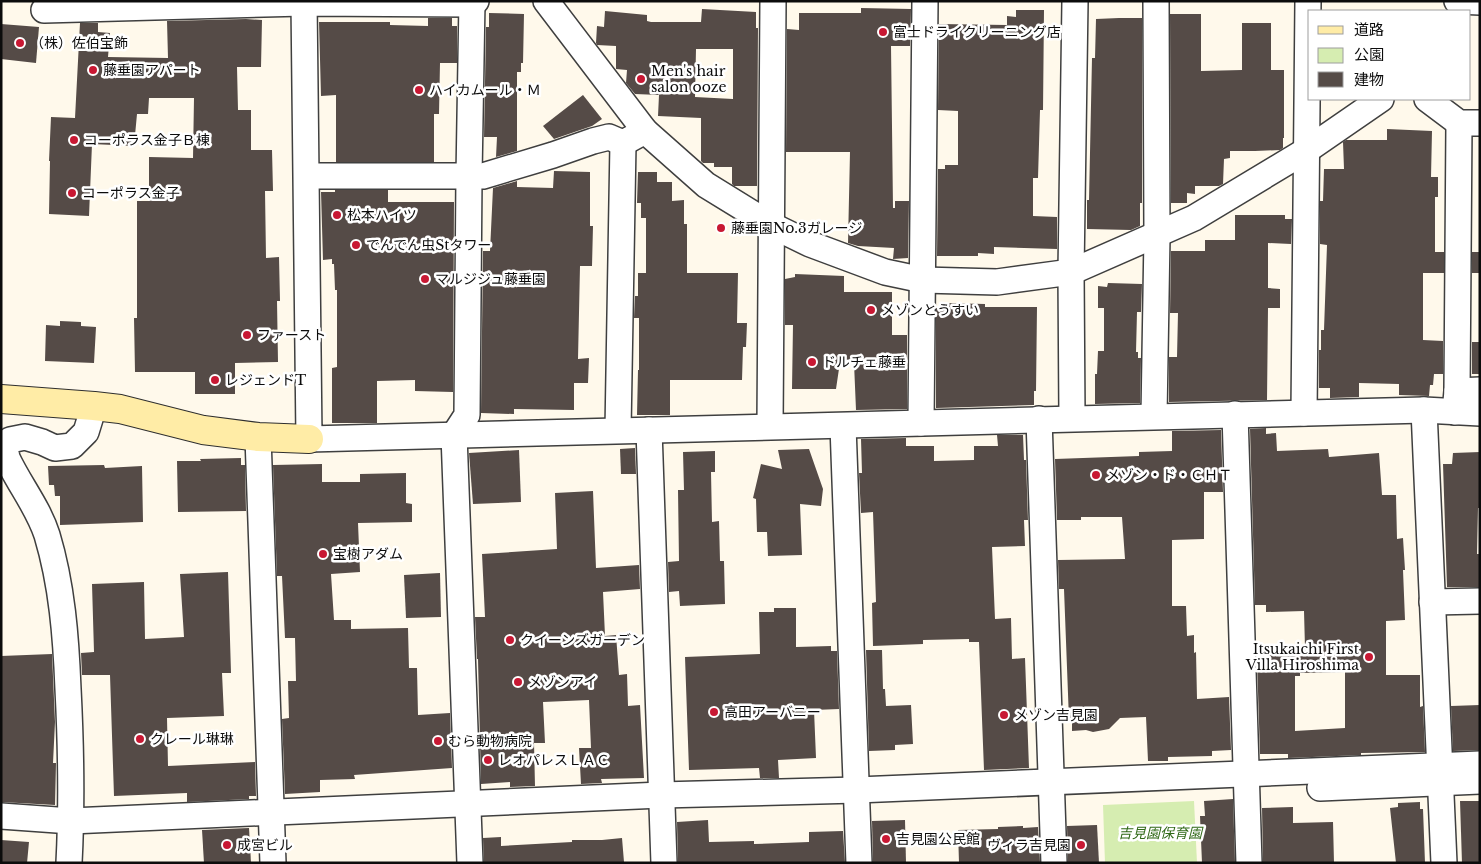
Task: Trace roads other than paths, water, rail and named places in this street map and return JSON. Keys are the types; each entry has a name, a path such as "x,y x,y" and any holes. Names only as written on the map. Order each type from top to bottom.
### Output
{"street":[{"path":"546,1 645,131 706,185 771,225 810,244 885,272 923,280 997,282 1071,272 1157,236 1194,218 1307,150 1380,100"},
{"path":"770,426 773,1"},
{"path":"921,423 925,1"},
{"path":"1072,418 1071,272 1075,1"},
{"path":"1154,416 1157,236 1156,1"},
{"path":"1304,413 1308,1"},
{"path":"1457,1 1480,2"},
{"path":"304,2 310,439"},
{"path":"44,10 304,2 473,2 467,415 454,435 470,863"},
{"path":"1429,100 1469,123 1464,398 1480,413"},
{"path":"623,143 645,131"},
{"path":"307,176 483,176 553,155 594,140 609,137 623,143"},
{"path":"618,430 623,143"},
{"path":"1,399 120,409 203,430 258,438 310,439 1424,410 1464,398"},
{"path":"69,863 71,733 66,644 59,590 47,535 6,458 5,447 10,440 25,437 56,448 72,446 86,432 94,406"},
{"path":"1424,410 1444,863"},
{"path":"1235,414 1249,863"},
{"path":"1039,419 1054,863"},
{"path":"843,426 859,863"},
{"path":"649,430 664,863"},
{"path":"258,438 274,863"},
{"path":"1432,602 1480,601"},
{"path":"1440,775 1480,764"},
{"path":"1,830 1440,775 1480,782"},
{"path":"1,816 71,828"}],"place":[{"name":"富士ドライクリーニング店","path":"883,32"},
{"name":"（株）佐伯宝飾","path":"20,43"},
{"name":"藤垂園アパート","path":"93,70"},
{"name":"Men's hair salon ooze","path":"641,79"},
{"name":"ハイカムール・Ｍ","path":"419,90"},
{"name":"コーポラス金子Ｂ棟","path":"74,140"},
{"name":"コーポラス金子","path":"72,193"},
{"name":"松本ハイツ","path":"337,215"},
{"name":"藤垂園No.3ガレージ","path":"721,228"},
{"name":"でんでん虫Stタワー","path":"356,245"},
{"name":"マルジジュ藤垂園","path":"425,279"},
{"name":"メゾンとうすい","path":"871,310"},
{"name":"ファースト","path":"247,335"},
{"name":"ドルチェ藤垂","path":"812,362"},
{"name":"レジェンドT","path":"215,380"},
{"name":"メゾン・ド・ＣＨＴ","path":"1096,475"},
{"name":"宝樹アダム","path":"323,554"},
{"name":"クイーンズガーデン","path":"510,640"},
{"name":"Itsukaichi First Villa Hiroshima","path":"1369,657"},
{"name":"メゾンアイ","path":"518,682"},
{"name":"高田アーバニー","path":"714,712"},
{"name":"メゾン吉見園","path":"1004,715"},
{"name":"クレール琳琳","path":"140,739"},
{"name":"むら動物病院","path":"438,741"},
{"name":"レオパレスＬＡＣ","path":"488,760"},
{"name":"吉見園公民館","path":"886,839"},
{"name":"成宮ビル","path":"227,845"},
{"name":"ヴィラ吉見園","path":"1081,845"}],"park label":[{"name":"吉見園保育園","path":"1160,833"}]}
